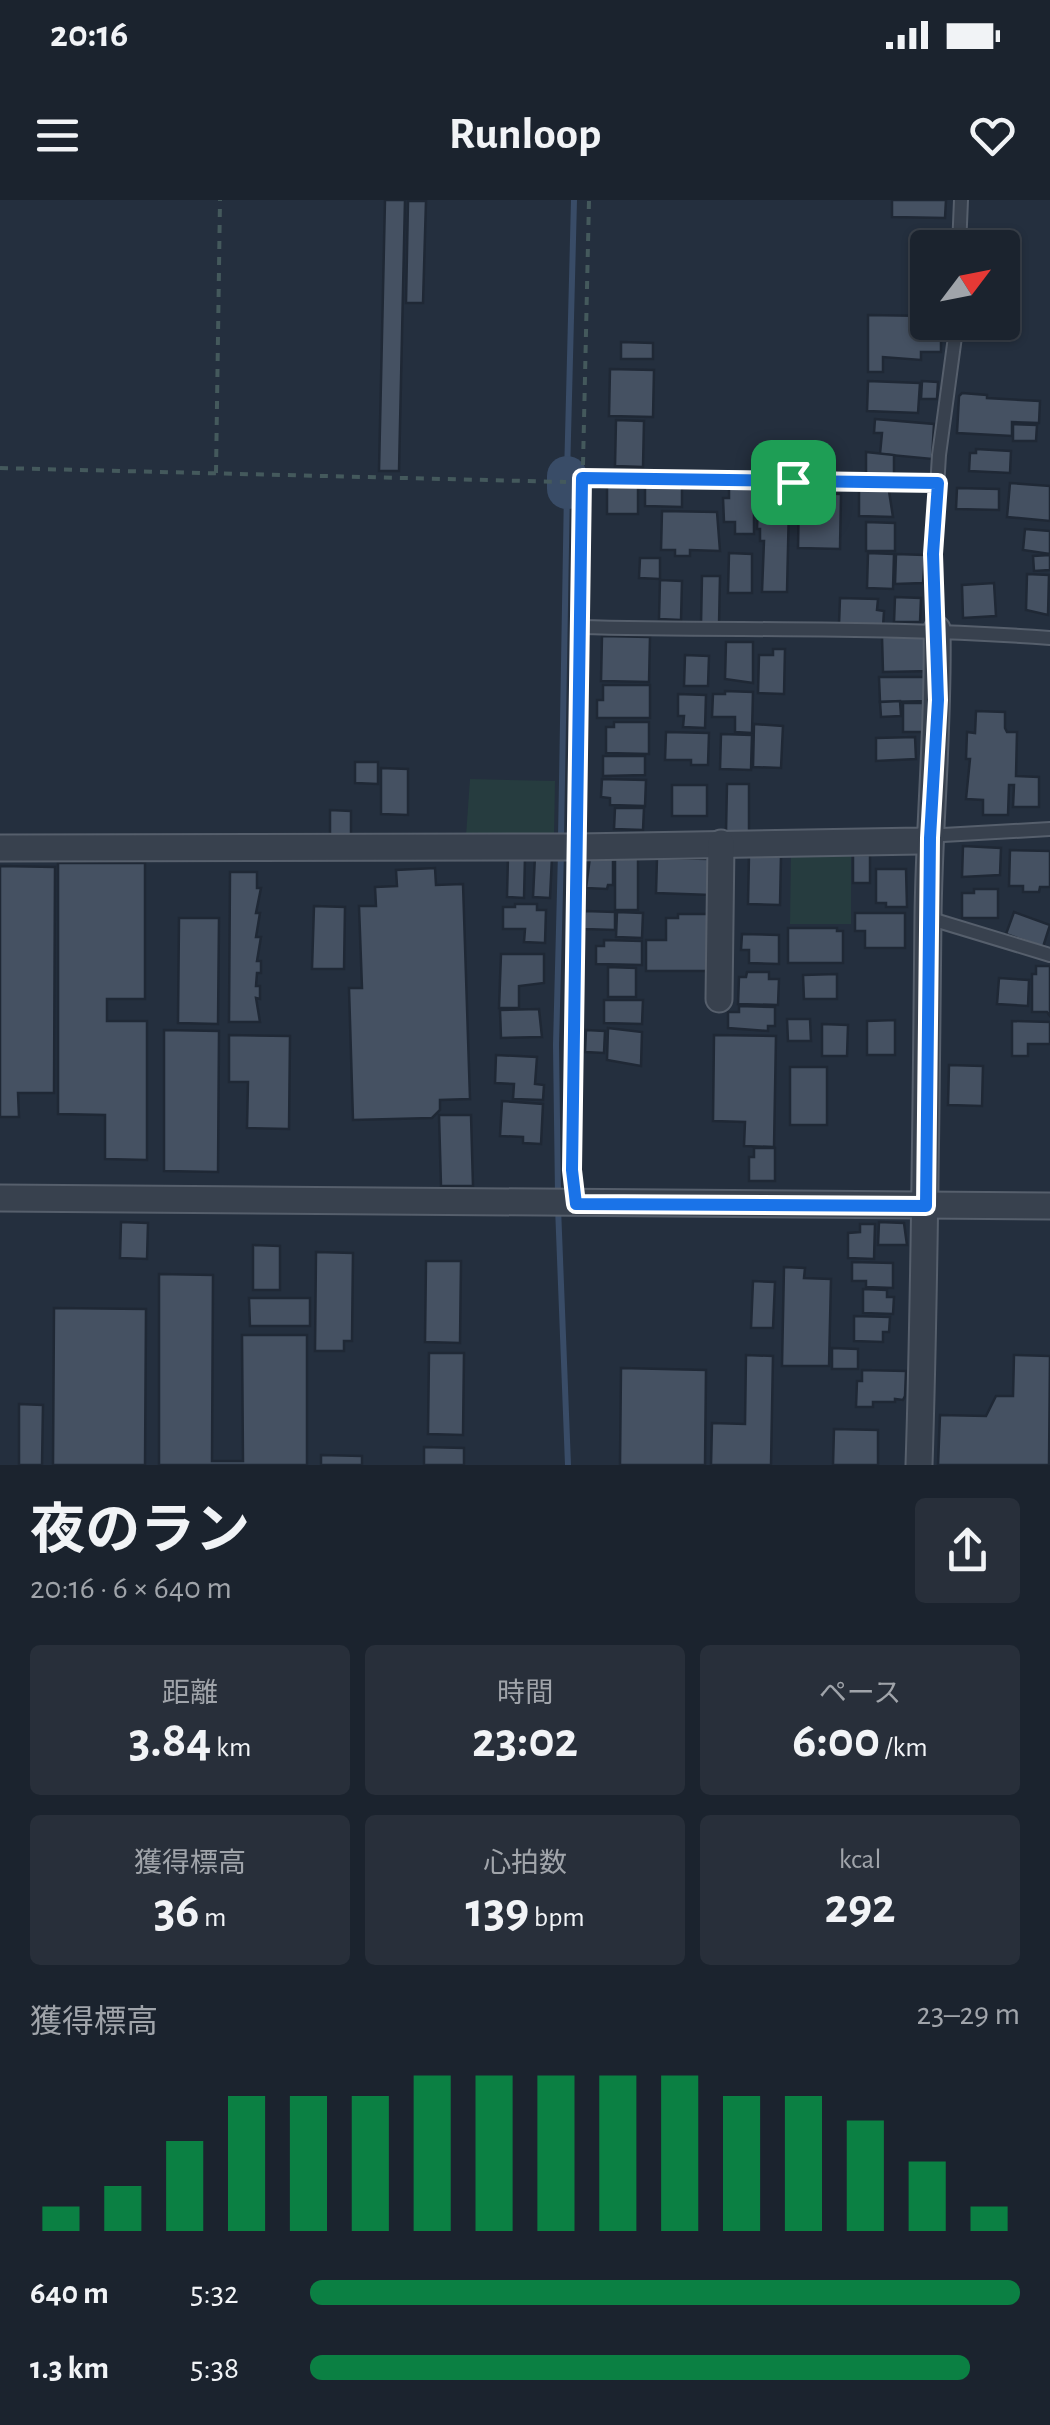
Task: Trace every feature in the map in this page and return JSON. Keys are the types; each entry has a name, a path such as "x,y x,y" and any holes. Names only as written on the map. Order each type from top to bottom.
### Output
{"street":[{"path":"919,1465 937,630"},
{"path":"0,848 566,847 930,838"},
{"path":"719,999 721,842"},
{"path":"0,1198 1050,1206"}],"lane":[{"path":"960,230 961,200"},
{"path":"937,630 933,554 955,340"},
{"path":"565,1204 572,1170 566,847 579,626 582,483"},
{"path":"579,626 937,630 1050,638"},
{"path":"930,838 943,834 1050,829"},
{"path":"928,918 1050,955"}],"path":[{"path":"216,473 220,200"},
{"path":"588,200 582,478 938,483"},
{"path":"0,468 562,482"}],"green space":[{"path":"470,779 555,781 554,834 466,836"},
{"path":"851,850 851,924 790,924 791,851"}],"building":[{"path":"385,200 405,200 399,471 379,471"},
{"path":"892,200 946,200 945,218 892,217"},
{"path":"408,201 426,201 423,303 406,303"},
{"path":"868,315 910,316 910,340 941,340 941,352 921,352 921,360 883,357 883,372 868,372"},
{"path":"621,342 653,343 653,359 621,359"},
{"path":"610,369 654,370 653,417 609,416"},
{"path":"868,381 920,383 918,413 867,411"},
{"path":"922,381 938,382 937,399 921,399"},
{"path":"962,393 1040,401 1039,423 1012,422 1012,436 957,433"},
{"path":"875,419 934,424 932,459 880,454 882,433 874,433"},
{"path":"616,420 644,421 643,467 615,466"},
{"path":"1013,424 1037,425 1036,441 1013,441"},
{"path":"976,449 1011,451 1010,473 969,471 970,453 976,453"},
{"path":"866,452 894,455 894,481 866,481"},
{"path":"1010,483 1050,486 1050,521 1007,517"},
{"path":"645,485 682,486 682,507 645,506"},
{"path":"607,486 638,486 638,514 607,514"},
{"path":"729,488 754,488 754,534 735,534 735,522 724,522 723,498 729,498"},
{"path":"957,488 999,489 999,510 956,509"},
{"path":"859,490 889,491 893,517 859,516"},
{"path":"799,493 841,494 840,549 798,548"},
{"path":"758,504 789,505 787,592 762,592 764,541 760,541 757,529"},
{"path":"662,511 717,512 720,551 690,550 690,556 675,556 675,550 661,550"},
{"path":"866,522 895,523 895,551 866,551"},
{"path":"1025,529 1050,531 1050,554 1023,550"},
{"path":"729,553 752,554 752,593 728,593"},
{"path":"868,553 894,554 893,589 867,588"},
{"path":"896,554 925,555 923,583 895,584"},
{"path":"1050,555 1050,570 1034,571 1033,556"},
{"path":"640,558 660,558 660,579 639,578"},
{"path":"1027,574 1049,575 1048,615 1026,610"},
{"path":"702,576 720,576 719,625 701,624"},
{"path":"660,580 682,581 681,620 659,619"},
{"path":"994,583 996,616 963,618 962,585"},
{"path":"895,597 921,598 920,622 894,622"},
{"path":"840,598 878,599 877,610 884,611 883,627 839,625"},
{"path":"602,636 650,637 649,682 601,681"},
{"path":"931,636 932,671 883,672 882,637"},
{"path":"726,642 753,642 753,683 725,679"},
{"path":"773,649 785,649 784,694 758,693 759,655 773,655"},
{"path":"685,655 709,656 708,686 684,686"},
{"path":"879,677 931,677 932,701 880,702"},
{"path":"603,685 650,685 650,718 597,718 597,700 603,700"},
{"path":"753,692 752,733 735,732 735,717 712,717 713,694"},
{"path":"678,694 706,695 705,728 683,727 684,716 678,716"},
{"path":"900,701 901,716 881,717 880,702"},
{"path":"903,703 923,703 924,732 903,732"},
{"path":"976,711 1005,712 1007,732 1017,732 1016,776 1039,777 1039,807 1013,807 1014,785 1009,785 1008,815 983,815 983,800 966,799 970,759 966,759 967,732 975,733"},
{"path":"614,722 649,722 649,754 606,753 606,727 614,727"},
{"path":"754,724 783,726 781,768 753,767"},
{"path":"666,732 709,733 708,765 691,765 691,760 665,760"},
{"path":"721,734 752,735 751,770 720,769"},
{"path":"915,737 916,759 876,761 876,738"},
{"path":"603,756 645,756 645,775 603,776"},
{"path":"355,762 378,762 378,784 355,783"},
{"path":"381,768 408,769 408,815 381,814"},
{"path":"602,779 646,780 645,806 610,805 610,798 601,797"},
{"path":"727,784 749,784 749,832 726,832"},
{"path":"672,785 707,785 707,816 672,816"},
{"path":"615,808 644,808 643,830 614,829"},
{"path":"330,810 351,811 351,838 330,838"},
{"path":"963,846 1001,848 1000,875 962,877"},
{"path":"1010,850 1050,851 1050,887 1023,892 1023,886 1009,886"},
{"path":"749,855 781,856 780,905 748,904"},
{"path":"853,855 870,855 870,883 853,883"},
{"path":"508,856 525,857 524,898 507,897"},
{"path":"535,856 552,857 550,898 533,897"},
{"path":"615,856 638,856 638,910 615,910"},
{"path":"590,857 613,857 613,885 607,889 586,888"},
{"path":"657,858 711,859 711,895 656,893"},
{"path":"58,863 145,863 145,999 107,999 107,1021 147,1021 147,1160 105,1159 105,1115 58,1114"},
{"path":"0,866 55,867 54,1093 18,1093 19,1117 0,1117"},
{"path":"435,868 436,885 463,884 470,1099 440,1100 440,1110 432,1118 353,1120 349,988 362,988 359,906 376,906 375,887 397,886 396,870"},
{"path":"876,869 906,869 907,907 876,903"},
{"path":"230,872 257,872 257,888 261,888 256,913 260,913 256,937 261,937 257,961 261,961 261,973 257,973 256,986 260,986 260,999 256,998 260,1022 229,1022"},
{"path":"974,889 998,889 998,918 962,918 962,893 974,893"},
{"path":"537,904 537,910 546,910 545,943 524,942 525,929 503,929 503,907"},
{"path":"314,906 345,907 344,969 312,969"},
{"path":"585,911 615,912 615,930 584,929"},
{"path":"617,912 643,913 642,938 616,937"},
{"path":"1014,912 1050,925 1043,947 1006,934"},
{"path":"855,913 905,913 905,948 865,948 865,931 855,931"},
{"path":"678,914 709,914 709,971 646,971 646,940 666,940 666,918 678,918"},
{"path":"179,918 219,918 218,1024 178,1023"},
{"path":"788,928 843,931 843,963 788,963"},
{"path":"742,934 779,935 779,964 749,963 749,950 741,950"},
{"path":"604,940 642,941 642,965 596,964 596,946 604,946"},
{"path":"501,954 544,954 544,983 519,986 519,1008 499,1008"},
{"path":"1036,966 1050,966 1050,1016 1047,1012 1032,1012 1032,974 1036,974"},
{"path":"608,967 636,968 636,997 608,997"},
{"path":"747,972 769,972 769,979 779,979 778,1005 738,1004 739,977 746,977"},
{"path":"837,974 837,999 804,999 803,975"},
{"path":"999,978 1029,980 1028,1006 997,1004"},
{"path":"604,1000 643,1000 642,1024 604,1023"},
{"path":"739,1006 775,1007 775,1026 768,1026 768,1031 728,1028 728,1012 739,1012"},
{"path":"539,1009 542,1037 501,1038 500,1010"},
{"path":"787,1019 810,1019 811,1041 788,1041"},
{"path":"895,1020 895,1055 867,1055 867,1021"},
{"path":"1012,1021 1050,1022 1050,1044 1028,1044 1028,1056 1012,1056"},
{"path":"822,1024 848,1025 847,1056 822,1056"},
{"path":"608,1028 642,1032 641,1066 607,1060"},
{"path":"164,1030 219,1031 218,1172 164,1171"},
{"path":"586,1030 605,1031 604,1053 585,1052"},
{"path":"229,1035 290,1036 289,1129 247,1128 248,1082 229,1082"},
{"path":"714,1035 776,1036 774,1147 744,1146 745,1122 713,1121"},
{"path":"496,1055 537,1057 535,1084 544,1085 543,1100 513,1099 514,1084 495,1083"},
{"path":"949,1065 983,1066 982,1106 948,1105"},
{"path":"790,1067 827,1067 827,1125 790,1125"},
{"path":"502,1101 543,1104 541,1144 523,1143 523,1137 500,1136"},
{"path":"439,1115 471,1115 473,1186 441,1186"},
{"path":"754,1148 775,1148 775,1181 749,1181 749,1157 754,1157"},
{"path":"121,1222 148,1223 147,1259 120,1258"},
{"path":"879,1222 904,1223 907,1245 878,1245"},
{"path":"860,1224 875,1224 874,1259 848,1258 848,1233 860,1232"},
{"path":"253,1245 280,1246 280,1290 253,1290"},
{"path":"316,1252 353,1253 352,1341 344,1341 344,1351 315,1351"},
{"path":"426,1261 461,1261 460,1343 425,1342"},
{"path":"852,1262 893,1263 893,1288 866,1287 866,1281 852,1281"},
{"path":"784,1267 805,1268 804,1278 831,1279 829,1366 782,1366"},
{"path":"159,1274 213,1275 212,1461 243,1461 242,1335 307,1335 307,1465 159,1465"},
{"path":"753,1281 775,1282 773,1328 751,1328"},
{"path":"863,1289 887,1290 887,1297 894,1297 893,1314 863,1313"},
{"path":"249,1298 310,1298 310,1326 250,1326"},
{"path":"54,1308 146,1309 145,1465 53,1465"},
{"path":"854,1316 890,1317 889,1332 883,1332 883,1342 854,1341"},
{"path":"832,1348 858,1349 858,1369 832,1369"},
{"path":"429,1353 464,1353 463,1435 428,1434"},
{"path":"746,1355 773,1356 771,1465 711,1465 712,1423 745,1424"},
{"path":"1014,1355 1050,1356 1049,1465 938,1465 940,1415 986,1416 996,1396 1013,1396"},
{"path":"621,1368 706,1370 705,1465 620,1465"},
{"path":"862,1370 906,1371 903,1400 856,1407 857,1381 862,1381"},
{"path":"19,1404 43,1405 42,1465 19,1465"},
{"path":"834,1429 878,1430 878,1465 833,1465"},
{"path":"424,1447 464,1448 464,1465 424,1465"},
{"path":"321,1455 362,1456 362,1465 321,1465"}],"waterway":[{"path":"567,476 574,200"},
{"path":"567,476 567,489"},
{"path":"561,839 567,489"},
{"path":"558,1194 556,1045 561,852"},
{"path":"558,1207 568,1465"}],"route":[{"path":"582,478 793,482 938,483 933,554 938,700 928,918 926,1206 576,1204 572,1170 582,478"}]}
